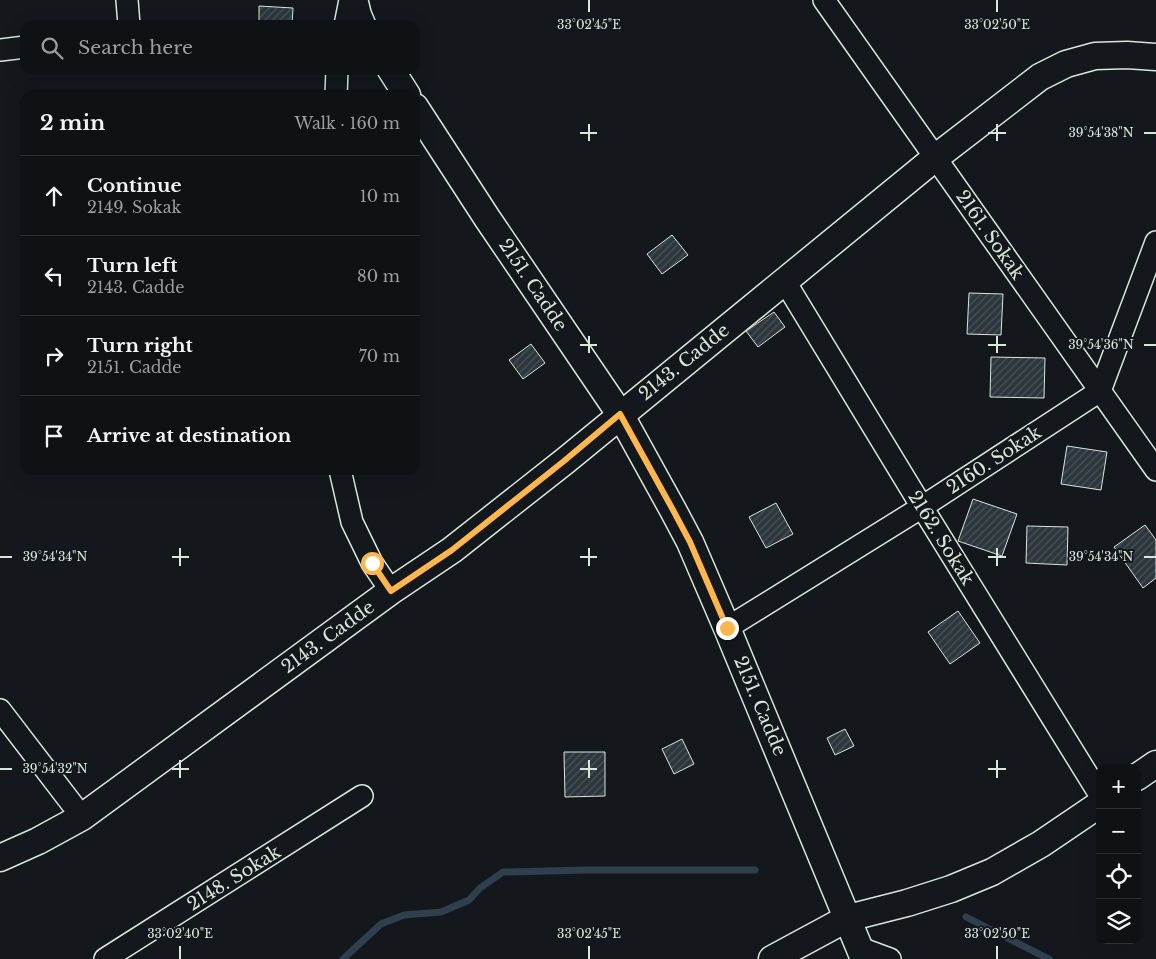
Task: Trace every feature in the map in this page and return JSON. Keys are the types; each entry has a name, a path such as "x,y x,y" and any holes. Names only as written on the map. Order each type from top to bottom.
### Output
{"street":[{"path":"127,0 129,20"},
{"path":"346,20 350,0"},
{"path":"357,0 363,20"},
{"name":"2161. Sokak","path":"824,0 1156,470"},
{"path":"0,50 20,48"},
{"name":"2143. Cadde","path":"0,858 38,841 82,817 391,591 452,550 935,158 1040,77 1066,64 1095,56 1127,55 1156,57"},
{"path":"336,90 337,75"},
{"path":"394,75 404,90"},
{"name":"2151. Cadde","path":"420,115 487,218 620,414 690,542 862,954"},
{"path":"1100,391 1156,242"},
{"name":"2162. Sokak","path":"784,280 1096,789"},
{"name":"2160. Sokak","path":"727,628 922,507 1100,391"},
{"path":"341,475 352,522 372,563 391,591"},
{"path":"0,710 82,817"},
{"path":"1141,774 1156,764"},
{"name":"2148. Sokak","path":"105,959 362,796"},
{"path":"772,959 848,918 907,903 951,889 992,872 1041,844 1096,807"},
{"path":"862,954 890,959"}],"building":[{"path":"259,6 293,8 292,20 259,20"},
{"path":"672,235 688,255 662,274 647,254"},
{"path":"969,293 1003,294 1001,335 967,334"},
{"path":"774,312 785,327 758,347 746,331"},
{"path":"531,344 545,363 523,379 509,360"},
{"path":"991,357 1045,358 1044,398 990,397"},
{"path":"1067,446 1107,452 1101,490 1061,484"},
{"path":"973,499 1017,514 1002,556 958,541"},
{"path":"776,503 793,534 766,548 749,517"},
{"path":"1145,525 1156,540 1156,578 1143,588 1114,547"},
{"path":"1027,526 1068,527 1067,565 1026,563"},
{"path":"958,611 980,643 950,664 928,632"},
{"path":"845,729 854,746 835,755 827,738"},
{"path":"682,739 694,764 674,774 662,749"},
{"path":"564,752 605,752 605,796 565,797"}],"waterway":[{"path":"343,959 381,924 404,915 441,912 469,900 480,888 503,872 755,870"},
{"path":"966,917 1049,959"}],"route":[{"path":"372,563 391,591 452,550 620,414 690,542 727,628"}]}
